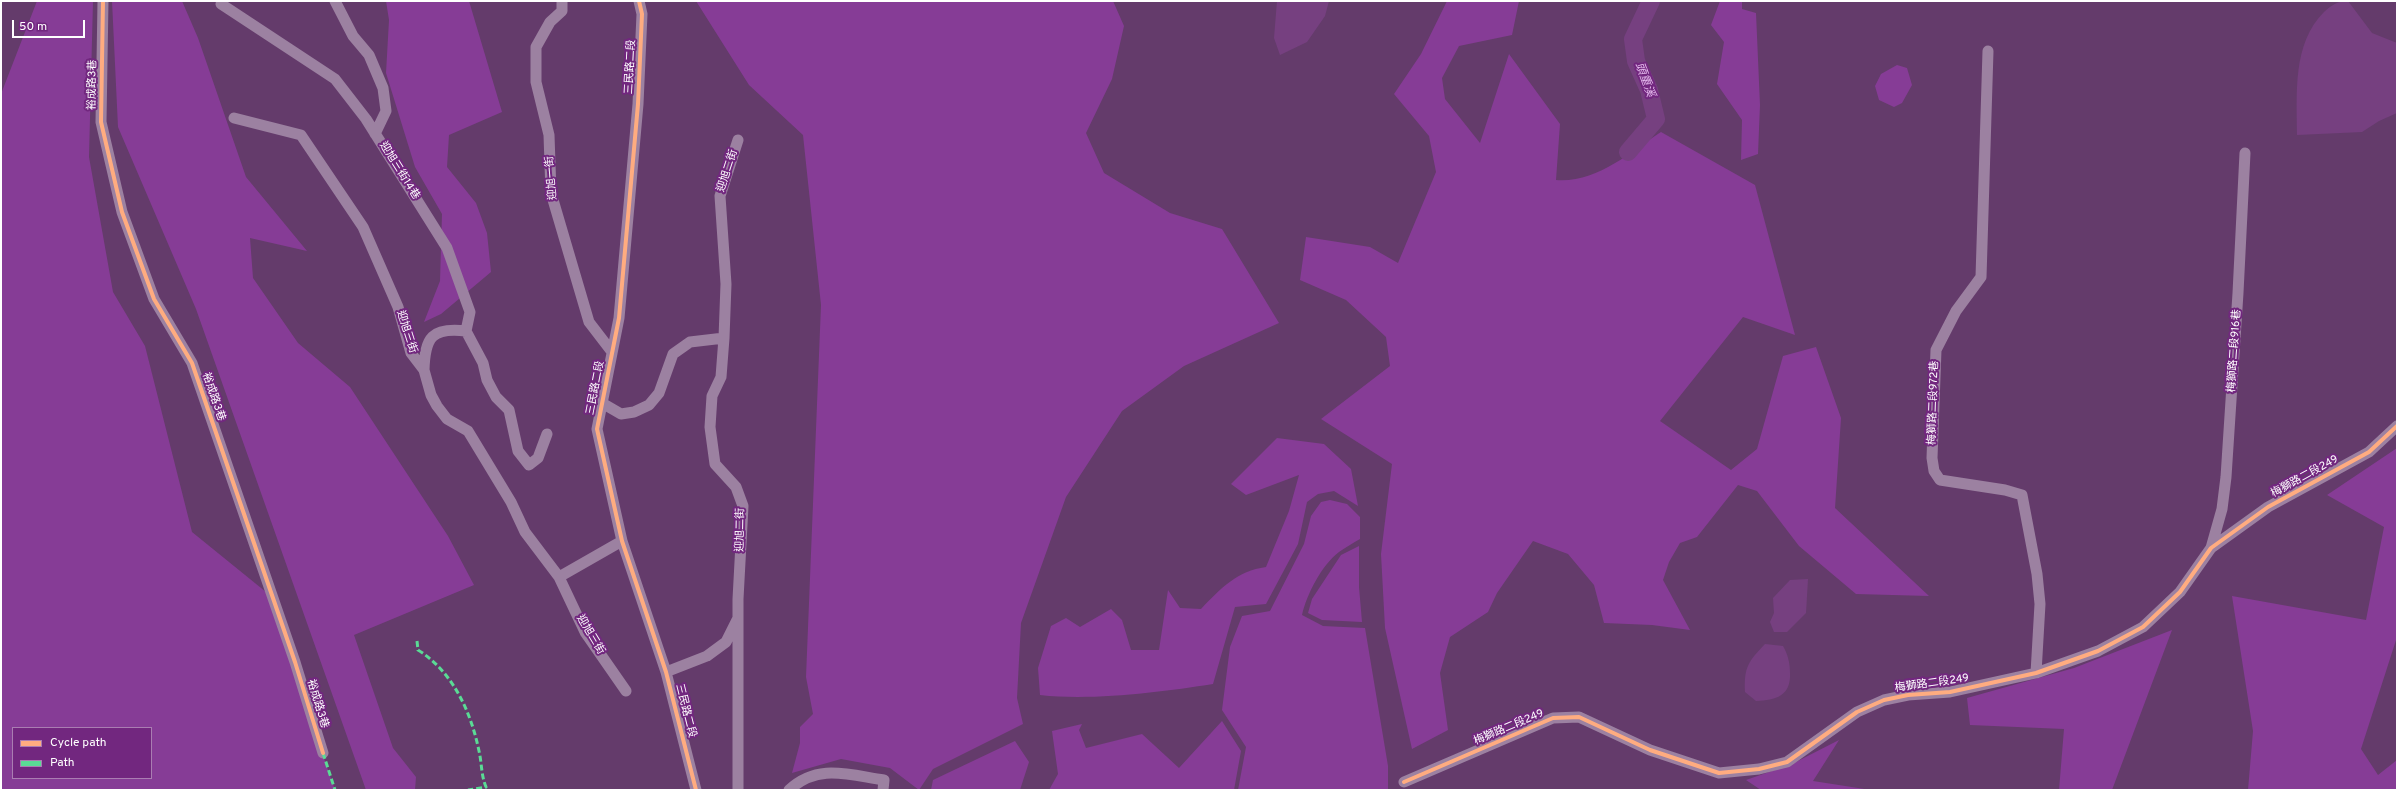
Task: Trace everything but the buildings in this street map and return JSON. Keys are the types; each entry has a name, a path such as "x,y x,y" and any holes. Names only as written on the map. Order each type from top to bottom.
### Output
{"street":[{"name":"裕成路3巷","path":"103,1 101,122 122,212 154,299 192,363 293,654 323,752"},
{"path":"335,1 353,36 368,55 383,88 386,112 375,134"},
{"name":"迎旭一街","path":"562,1 562,11 550,22 536,47 536,82 549,135 551,193 589,322 612,352"},
{"name":"三民路二段","path":"639,1 642,14 638,104 619,318 597,429 622,541 666,672 696,790"},
{"name":"迎旭三街14巷","path":"221,4 335,79 366,119 447,248 470,312 466,331"},
{"name":"梅獅路二段972巷","path":"1988,51 1981,277 1956,311 1936,350 1932,458 1934,471 1940,480 2005,490 2022,495 2037,574 2040,604 2036,673"},
{"name":"迎旭三街","path":"234,118 301,135 363,227 398,307 411,353 424,370 431,395 436,406 447,419 468,431 511,502 525,532 559,577 585,632 626,691"},
{"name":"迎旭二街","path":"738,140 720,196 726,284 724,338 721,376 712,396 710,427 715,464 736,487 743,506 738,618 738,790"},
{"name":"梅獅路二段916巷","path":"2211,548 2222,509 2226,477 2238,293 2245,153"},
{"path":"424,370 425,348 431,336 447,329 466,331 483,363 487,380 496,397 509,410 518,451 529,466 538,458 547,434"},
{"path":"602,403 621,414 634,412 649,405 659,393 673,354 690,342 724,338"},
{"name":"梅獅路二段249","path":"1404,782 1553,718 1564,717 1579,717 1650,750 1719,773 1759,769 1787,762 1857,712 1884,700 1908,695 1950,692 2036,673 2098,651 2143,627 2180,592 2211,548 2268,507 2369,452 2397,426"},
{"path":"559,577 622,541"},
{"path":"666,672 708,656 726,642 738,618"},
{"path":"789,790 805,780 823,772 884,780 883,790"}],"shaded area":[{"path":"37,1 93,1 89,157 113,292 145,346 192,532 266,592 335,790 1,790 1,94"},
{"path":"112,1 182,1 198,38 246,177 307,251 250,238 253,278 298,343 350,387 448,536 474,585 354,635 393,748 416,777 415,790 366,790 196,309 118,127"},
{"path":"386,1 469,1 502,112 449,135 447,167 476,203 487,233 491,272 441,314 424,322 440,281 442,214 415,167 386,73 389,20"},
{"path":"696,1 1113,1 1124,26 1112,79 1086,133 1104,173 1170,213 1222,229 1279,323 1184,366 1122,411 1066,497 1021,623 1017,698 1023,724 933,769 919,790 890,768 841,759 792,773 800,743 800,727 813,714 806,677 821,305 803,135 749,85"},
{"path":"1277,1 1329,1 1325,16 1307,42 1280,55 1274,38"},
{"path":"1447,1 1519,1 1512,35 1459,46 1442,78 1445,99 1480,143 1509,54 1560,124 1556,180 1571,180 1599,172 1625,157 1661,132 1755,185 1795,335 1743,317 1660,421 1731,470 1757,449 1783,356 1816,347 1841,418 1835,508 1929,596 1856,594 1799,546 1757,491 1738,485 1697,537 1680,543 1669,562 1663,580 1690,630 1652,625 1604,623 1594,585 1568,554 1533,541 1497,593 1488,612 1450,637 1440,673 1448,730 1412,749 1385,628 1381,554 1392,464 1321,419 1390,366 1386,337 1346,300 1300,280 1306,237 1370,247 1398,263 1436,172 1429,136 1394,94 1421,54"},
{"path":"1720,1 1742,1 1742,9 1756,13 1760,105 1758,154 1741,160 1742,120 1717,84 1724,42 1711,25"},
{"path":"2348,1 2372,33 2397,43 2397,113 2379,121 2362,132 2297,135 2298,70 2306,39 2324,12 2335,4"},
{"path":"1897,65 1907,68 1912,85 1902,103 1894,107 1879,100 1875,86 1881,74"},
{"path":"1277,438 1324,444 1351,469 1358,506 1334,491 1318,494 1307,502 1298,544 1266,604 1235,607 1213,684 1127,695 1060,697 1040,695 1038,668 1051,626 1066,618 1080,627 1111,609 1122,620 1131,650 1159,650 1168,590 1180,608 1201,609 1230,582 1246,572 1266,567 1289,511 1299,475 1246,495 1231,484"},
{"path":"2397,448 2397,637 2361,749 2378,775 2397,760 2397,790 2248,790 2253,731 2232,596 2366,620 2384,527 2327,495"},
{"path":"1330,500 1347,504 1360,517 1360,539 1339,552 1326,565 1307,598 1302,615 1323,626 1365,628 1388,766 1388,790 1238,790 1246,747 1222,710 1230,647 1242,616 1270,611 1304,544 1311,516 1321,502"},
{"path":"1359,546 1359,587 1362,622 1322,620 1308,613 1312,599 1341,555"},
{"path":"1808,579 1806,613 1787,632 1774,632 1770,622 1774,613 1773,598 1790,580"},
{"path":"2172,630 2112,790 2059,790 2064,729 1970,725 1967,698 2074,668"},
{"path":"1765,644 1783,646 1789,662 1790,681 1785,692 1776,698 1756,701 1745,692 1745,676 1748,665"},
{"path":"1222,721 1241,751 1234,790 1049,790 1058,774 1052,731 1082,724 1079,730 1086,748 1142,734 1179,768"},
{"path":"1839,740 1813,781 1871,790 1761,790 1746,780 1792,764"},
{"path":"1015,741 1029,762 1020,790 931,790 933,780"}],"waterway":[{"name":"頭重溪","path":"1628,152 1656,119 1649,90 1636,61 1633,39 1651,1"}],"marked path":[{"path":"417,641 418,650 430,659 451,681 459,694 476,736 483,778 486,787 468,790"},
{"path":"323,753 335,790"}],"cycle path":[{"path":"103,1 101,122 122,212 154,299 192,363 295,662 323,753"},
{"path":"639,1 642,14 638,104 619,318 597,429 622,541 666,672 696,790"},
{"path":"1404,782 1553,718 1579,717 1650,750 1719,773 1759,769 1787,762 1857,712 1884,700 1908,695 1950,692 2036,673 2098,651 2143,627 2180,592 2211,548 2268,507 2369,452 2397,426"}]}
